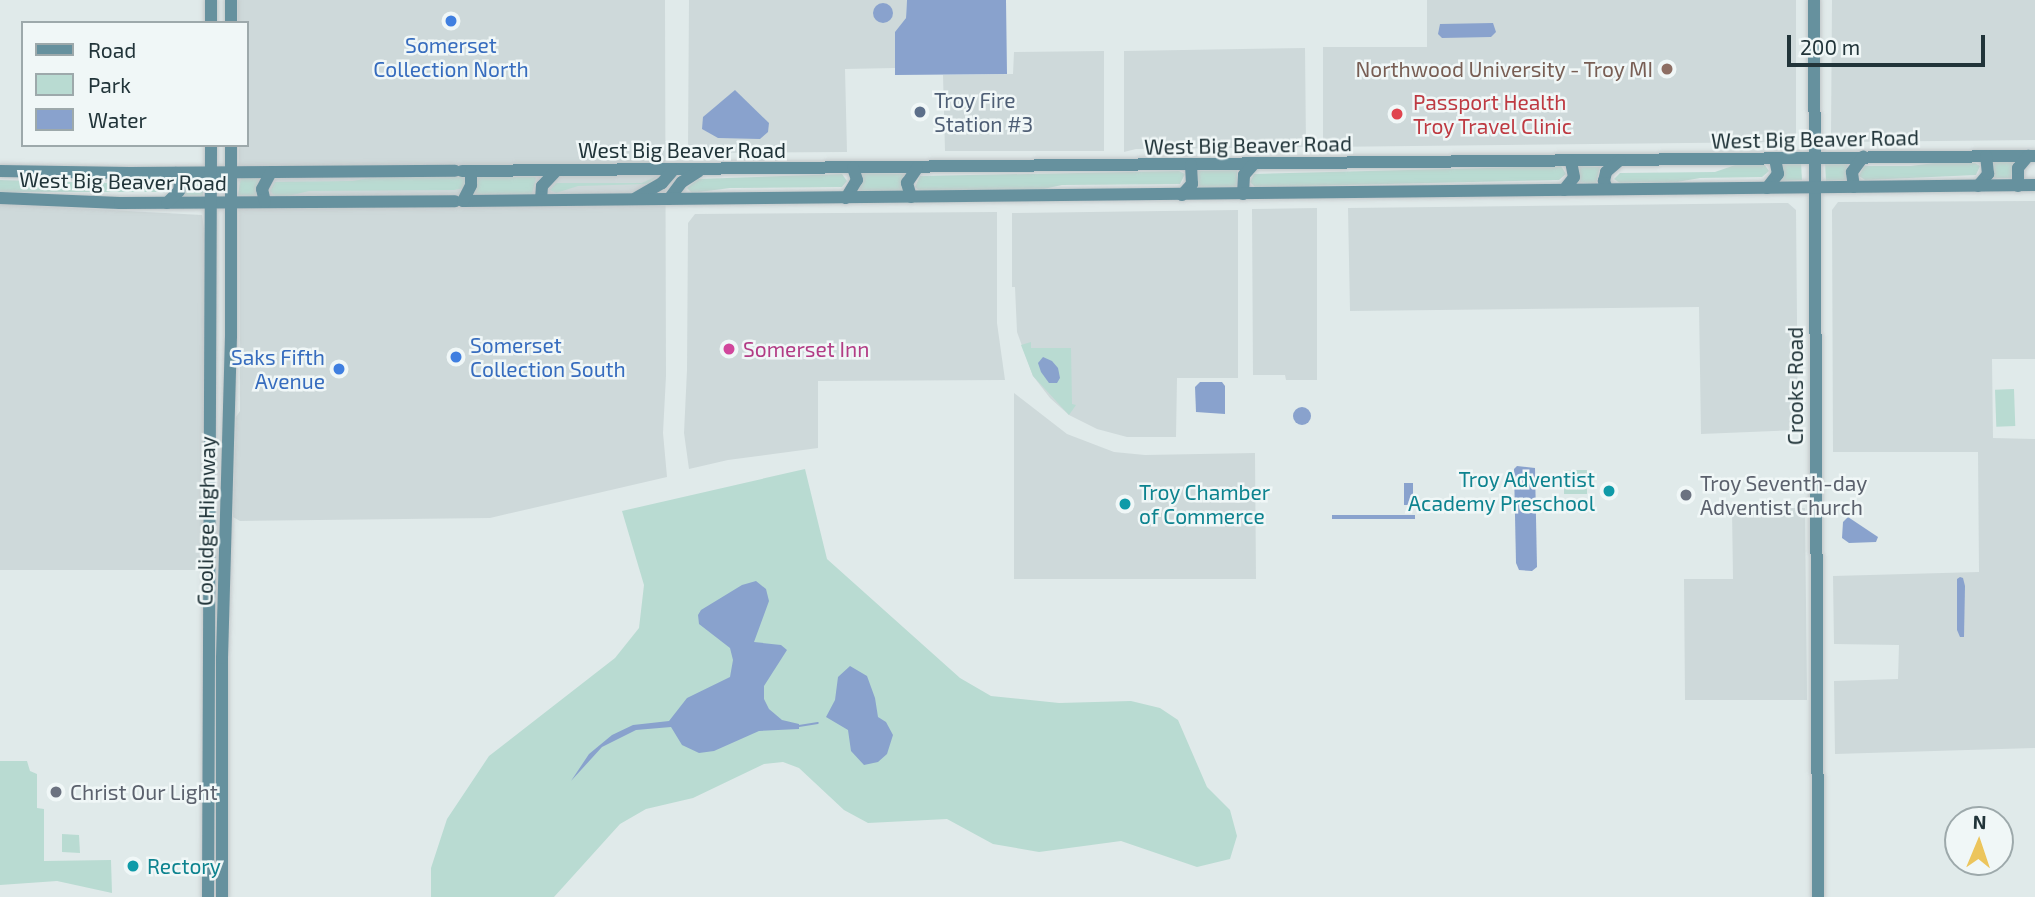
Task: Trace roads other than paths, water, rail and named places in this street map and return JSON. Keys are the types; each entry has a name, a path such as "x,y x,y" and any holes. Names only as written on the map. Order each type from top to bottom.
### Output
{"main road":[{"path":"211,0 211,21"},
{"path":"231,0 231,21"},
{"name":"Crooks Road","path":"1814,0 1818,897"},
{"name":"Coolidge Highway","path":"211,147 208,650 215,896"},
{"name":"Coolidge Highway","path":"215,896 229,397 231,147"},
{"path":"1978,186 1988,174 1986,156"},
{"path":"2018,186 2018,168 2031,156"},
{"name":"West Big Beaver Road","path":"0,171 231,173 674,170 2031,156"},
{"path":"1854,187 1852,172 1863,157"},
{"path":"1767,188 1778,174 1775,158"},
{"path":"1607,189 1604,181 1606,172 1620,160"},
{"path":"1564,190 1574,177 1571,161"},
{"path":"1182,195 1194,177 1191,165"},
{"path":"1243,194 1244,175 1253,165"},
{"path":"846,198 857,180 853,168"},
{"path":"911,197 907,183 917,168"},
{"path":"669,199 682,181 702,169"},
{"path":"541,200 545,180 555,170"},
{"path":"633,199 662,183 674,170"},
{"path":"459,201 471,185 463,171"},
{"path":"265,202 262,189 271,172"},
{"path":"167,203 177,195 180,187 176,173"},
{"name":"West Big Beaver Road","path":"0,198 167,203 2035,186"},
{"path":"211,273 224,271 231,277"},
{"path":"209,389 216,397 229,397"},
{"path":"208,650 219,650 222,658"}],"water":[{"path":"907,0 1006,0 1007,74 895,75 895,32 906,18"},
{"path":"883,3 890,6 893,13 890,20 883,23 876,20 873,13 876,6"},
{"path":"1493,23 1496,32 1491,37 1442,38 1438,34 1440,24"},
{"path":"735,90 769,123 768,132 760,139 718,138 702,129 703,117"},
{"path":"1043,357 1058,368 1060,378 1057,383 1049,383 1041,372 1038,363"},
{"path":"1200,382 1222,382 1225,386 1225,414 1196,412 1195,387"},
{"path":"1302,407 1308,410 1311,416 1308,422 1302,425 1296,422 1293,416 1296,410"},
{"path":"1517,466 1535,468 1537,567 1532,571 1519,570 1516,563 1514,469"},
{"path":"1404,483 1413,483 1413,505 1404,505"},
{"path":"1332,515 1415,515 1415,519 1332,519"},
{"path":"1848,517 1878,537 1876,542 1849,543 1842,538 1843,522"},
{"path":"1963,578 1965,586 1964,637 1960,637 1957,630 1957,579"},
{"path":"756,581 766,589 769,601 754,642 781,645 787,650 764,686 764,699 769,709 782,720 799,724 799,729 759,731 714,751 699,753 682,745 671,727 636,730 602,747 571,781 589,754 612,735 633,725 669,721 687,698 730,677 733,660 730,648 699,624 698,615 701,610 742,585"},
{"path":"850,666 867,676 878,717 886,722 893,735 887,754 878,762 864,765 851,751 848,730 826,717 835,700 838,677"}],"waterway":[{"path":"799,726 818,723"}],"place":[{"name":"Somerset Collection North","path":"451,21"},
{"name":"Northwood University - Troy MI","path":"1667,69"},
{"name":"Troy Fire Station #3","path":"920,112"},
{"name":"Passport Health Troy Travel Clinic","path":"1397,114"},
{"name":"Somerset Inn","path":"729,349"},
{"name":"Somerset Collection South","path":"456,357"},
{"name":"Saks Fifth Avenue","path":"339,369"},
{"name":"Troy Adventist Academy Preschool","path":"1609,491"},
{"name":"Troy Seventh-day Adventist Church","path":"1686,495"},
{"name":"Troy Chamber of Commerce","path":"1125,504"},
{"name":"Christ Our Light","path":"56,792"},
{"name":"Rectory","path":"133,866"}]}
